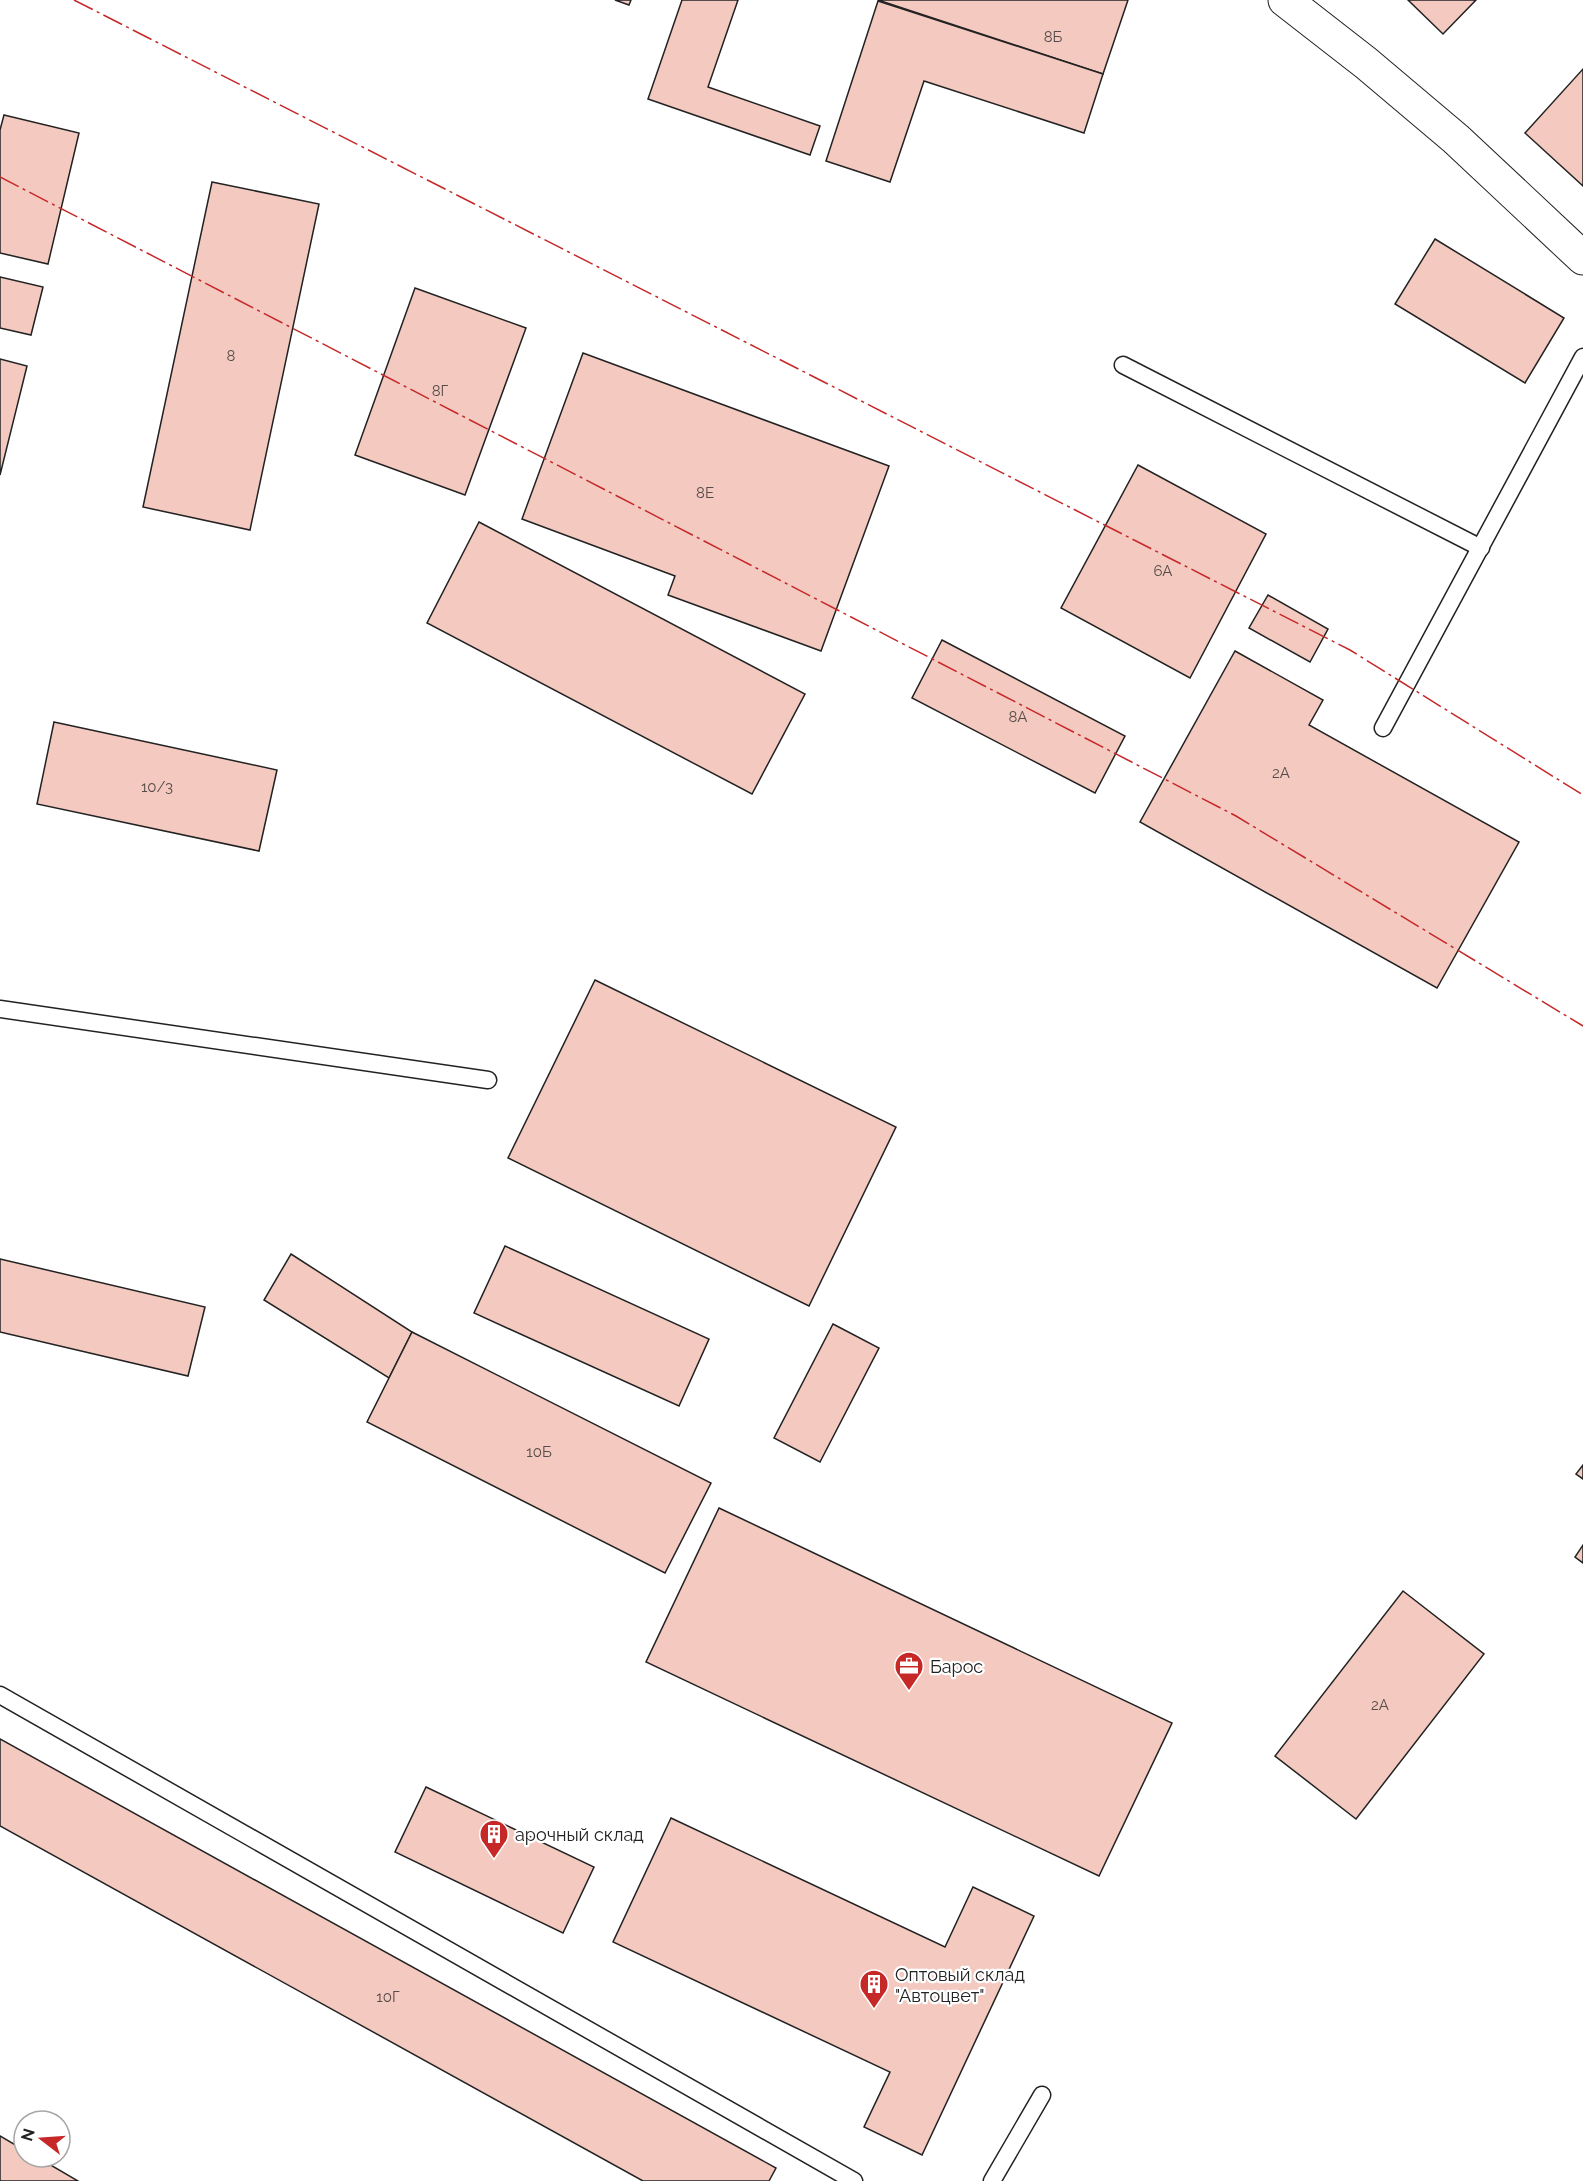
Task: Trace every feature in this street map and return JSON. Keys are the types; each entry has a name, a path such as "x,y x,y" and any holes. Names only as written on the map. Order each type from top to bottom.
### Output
{"street":[{"path":"1285,0 1366,63 1456,139 1583,258"}],"lane":[{"path":"1383,728 1583,357"},
{"path":"1123,365 1480,548"},
{"path":"0,1009 488,1080"},
{"path":"0,1695 854,2181"},
{"path":"992,2181 1042,2095"}],"building":[{"path":"615,0 631,0 629,5"},
{"path":"682,0 738,0 708,87 820,126 810,155 648,99"},
{"path":"878,0 1128,0 1103,74"},
{"path":"1408,0 1476,0 1443,34"},
{"path":"878,1 1103,74 1084,133 924,81 890,182 826,161"},
{"path":"1583,69 1583,186 1525,133"},
{"path":"4,115 79,133 48,264 0,253 0,130"},
{"path":"212,182 319,204 250,530 143,507"},
{"path":"1435,239 1564,318 1525,383 1395,304"},
{"path":"0,277 43,287 31,335 0,328"},
{"path":"415,288 526,328 465,495 355,455"},
{"path":"583,353 889,466 821,651 668,595 675,576 522,519"},
{"path":"0,359 27,366 0,475"},
{"path":"1138,465 1266,534 1190,678 1061,608"},
{"path":"479,522 805,694 752,794 427,623"},
{"path":"1268,595 1328,629 1310,662 1249,628"},
{"path":"942,640 1125,736 1095,793 912,698"},
{"path":"1235,651 1323,700 1309,725 1519,842 1437,988 1140,822"},
{"path":"54,722 277,770 259,851 37,804"},
{"path":"595,980 896,1127 809,1306 508,1158"},
{"path":"505,1246 709,1339 679,1406 474,1313"},
{"path":"291,1254 412,1332 389,1378 264,1300"},
{"path":"0,1259 205,1307 188,1376 0,1332"},
{"path":"833,1324 879,1348 820,1462 774,1438"},
{"path":"412,1332 711,1483 665,1573 367,1422"},
{"path":"1583,1465 1583,1479 1576,1474"},
{"name":"Барос","path":"719,1508 1172,1723 1099,1876 646,1662"},
{"path":"1583,1545 1583,1563 1575,1557"},
{"path":"1403,1591 1484,1654 1356,1819 1275,1756"},
{"path":"0,1739 776,2168 769,2181 643,2181 0,1826"},
{"name":"арочный склад","path":"426,1787 594,1867 563,1933 395,1852"},
{"name":"Оптовый склад \"Автоцвет\"","path":"671,1818 945,1947 973,1887 1034,1916 922,2155 864,2127 890,2072 613,1942"},
{"path":"0,2136 12,2143 12,2169 58,2169 78,2181 0,2181"}],"power":[{"path":"74,0 1350,650 1583,795"},
{"path":"0,177 1236,816 1583,1026"}],"place":[{"name":"Барос","path":"909,1692"},
{"name":"арочный склад","path":"494,1860"},
{"name":"Оптовый склад \"Автоцвет\"","path":"874,2010"}]}
